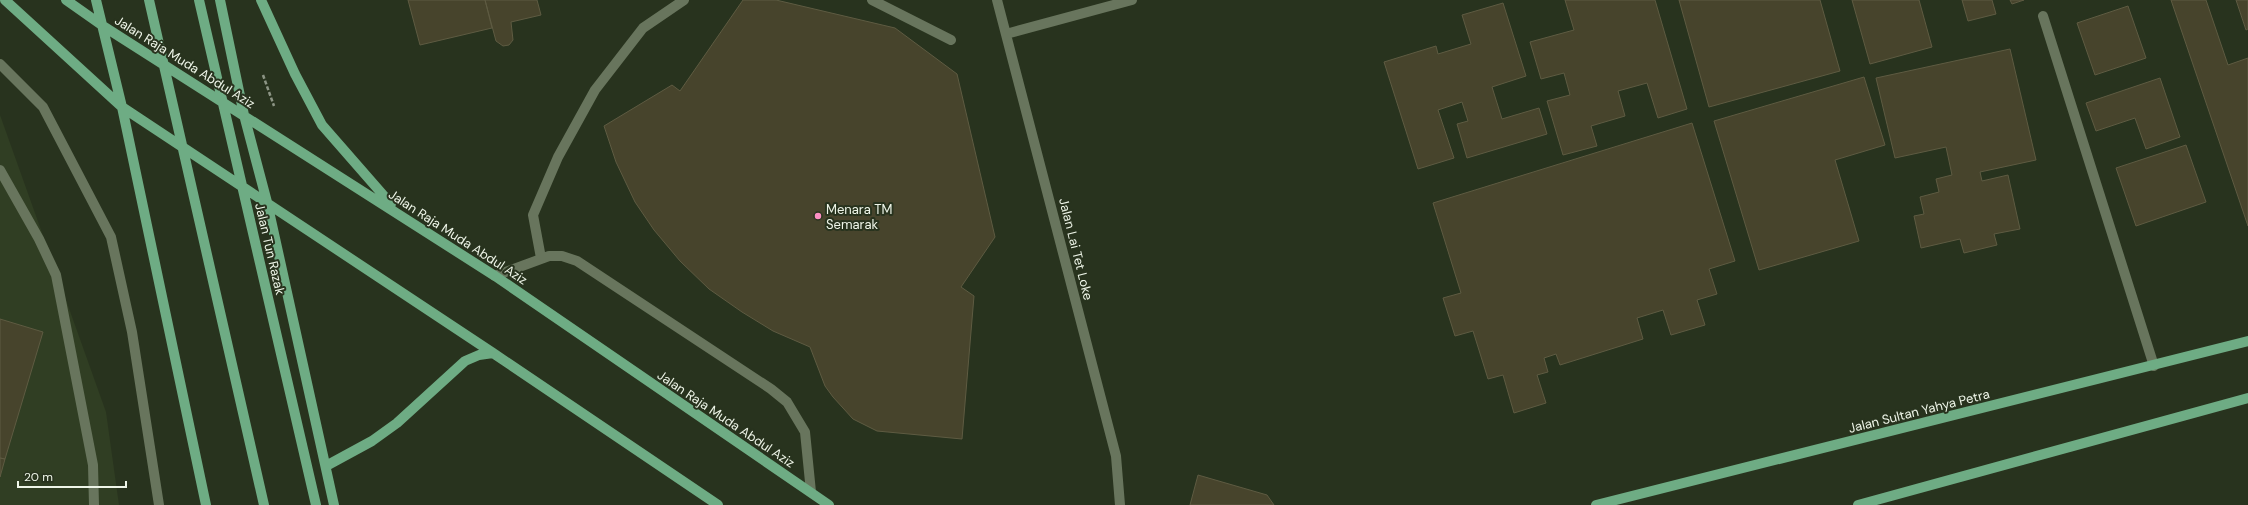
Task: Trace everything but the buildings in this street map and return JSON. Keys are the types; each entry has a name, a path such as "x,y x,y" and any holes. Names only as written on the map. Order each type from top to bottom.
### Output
{"main road":[{"path":"5,0 122,107 267,202 718,505"},
{"name":"Jalan Raja Muda Abdul Aziz","path":"66,0 103,26 495,276 829,505"},
{"path":"96,0 122,107 206,505"},
{"path":"149,0 264,505"},
{"name":"Jalan Tun Razak","path":"198,0 316,505"},
{"name":"Jalan Tun Razak","path":"220,0 244,115 267,202 334,505"},
{"path":"261,0 294,74 322,125 399,214"},
{"name":"Jalan Sultan Yahya Petra","path":"1596,505 2248,342"},
{"path":"326,466 372,441 397,423 465,361 479,354 493,353"},
{"path":"1858,505 2248,398"}],"street":[{"path":"541,258 533,215 558,157 595,90 643,28 684,0"},
{"path":"872,0 951,40"},
{"name":"Jalan Lai Tet Loke","path":"997,0 1116,456 1120,505"},
{"path":"1006,34 1132,0"},
{"path":"2043,16 2154,366"},
{"path":"0,64 43,107 79,173 111,237 132,332 159,505"},
{"path":"0,170 39,239 56,275 93,465 94,505"},
{"path":"495,276 549,256 562,256 577,261 764,385 787,402 805,432 811,492"}],"shaded area":[{"path":"0,115 106,412 119,505 0,505"}],"place":[{"name":"Menara TM Semarak","path":"818,216"}]}
